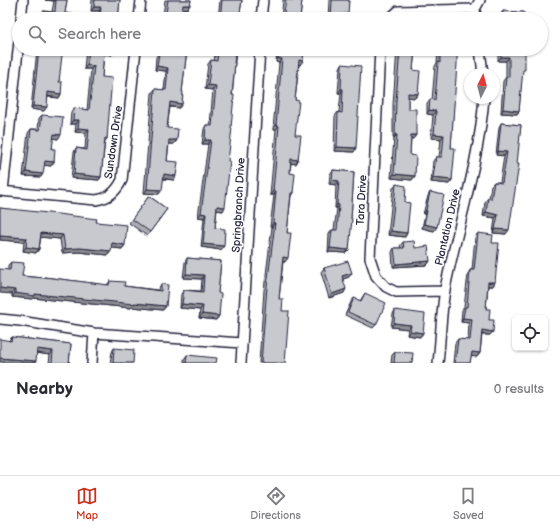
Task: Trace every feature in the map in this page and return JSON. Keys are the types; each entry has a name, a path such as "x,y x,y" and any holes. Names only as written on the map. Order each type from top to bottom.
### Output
{"street":[{"path":"22,12 23,0"},
{"path":"140,12 141,0"},
{"path":"262,12 263,0"},
{"path":"475,12 475,9 480,0"},
{"path":"397,12 475,9"},
{"path":"2,191 17,56"},
{"name":"Sundown Drive","path":"2,191 96,200 112,194 118,188 122,180 135,56"},
{"name":"Springbranch Drive","path":"241,363 260,56"},
{"name":"Tara Drive","path":"380,56 370,258 376,276 386,287 396,292 445,291"},
{"path":"481,56 482,68"},
{"name":"Plantation Drive","path":"438,363 445,291 482,123 484,104"},
{"path":"0,320 20,321 94,333 242,343"},
{"path":"92,363 94,333"}],"building":[{"path":"56,0 67,0 65,12 55,12"},
{"path":"95,0 120,0 119,12 101,12 101,7 94,7"},
{"path":"168,0 191,0 190,5 183,5 182,12 166,12"},
{"path":"222,0 242,0 240,12 221,12"},
{"path":"286,0 302,0 301,12 284,12"},
{"path":"332,0 349,0 348,12 331,12"},
{"path":"503,11 524,12 503,12"},
{"path":"38,56 62,56 59,82 62,82 61,94 48,92 47,107 33,106"},
{"path":"88,56 104,56 102,77 112,78 107,139 105,138 101,177 74,174 76,148 87,150 89,129 78,128 79,120 73,120 74,108 89,110 94,66 87,65"},
{"path":"159,56 186,56 182,104 170,102 167,128 178,129 177,140 169,140 167,161 178,162 176,176 164,174 162,190 147,189 155,89 166,90 168,68 157,66"},
{"path":"217,56 235,56 232,95 234,95 232,128 228,161 230,161 225,207 217,206 215,228 225,229 224,246 203,244 206,214 201,213 211,140 205,140 206,125 212,126 216,86 208,85 211,60 217,61"},
{"path":"278,56 303,56 303,61 299,60 295,100 299,101 295,135 301,135 298,160 291,159 290,173 295,174 293,193 291,193 287,233 291,233 288,258 283,257 279,299 283,299 282,311 289,311 285,363 261,363 267,286 275,223 273,223 276,191 273,191 279,126 276,125 282,59 278,58"},
{"path":"399,56 414,56 413,70 420,71 418,94 408,93 408,109 416,109 416,135 411,135 410,155 416,156 415,176 394,174 397,135 395,135"},
{"path":"440,56 457,56 451,148 455,148 452,180 433,178 436,157 442,157 444,135 434,134 436,111 429,110 430,99 435,100 438,62 440,63"},
{"path":"525,56 525,70 523,70 519,111 503,109 506,77 509,77 509,57 501,57"},
{"path":"342,64 361,66 356,148 337,147 338,112 342,113"},
{"path":"42,115 63,117 61,135 54,134 52,149 55,149 54,162 45,161 43,174 26,172 31,129 40,130"},
{"path":"501,123 521,125 517,164 519,164 509,230 495,229 498,215 486,212 488,198 491,199 494,182 502,183 507,152 498,151"},
{"path":"333,170 354,172 349,250 330,248 332,230 337,230 339,205 337,204 339,181 332,180"},
{"path":"396,184 406,186 405,202 410,203 407,233 391,231"},
{"path":"430,192 444,195 437,227 424,224"},
{"path":"149,196 167,209 150,232 132,219"},
{"path":"0,208 97,219 96,222 127,225 125,245 112,243 111,251 80,248 65,249 63,235 41,233 39,249 26,247 27,238 0,236"},
{"path":"478,233 493,235 492,243 499,243 495,282 488,282 486,309 490,309 489,320 494,320 493,332 482,330 480,353 472,352 470,363 455,363 458,339 470,340 472,319 463,318 465,307 467,307 470,270 474,270"},
{"path":"414,241 415,248 428,246 430,261 396,264 394,248 404,248 403,242"},
{"path":"187,258 221,261 218,293 221,294 219,316 202,314 203,306 182,304 184,290 203,292 204,275 186,274"},
{"path":"348,261 352,273 342,276 346,289 332,294 324,268"},
{"path":"11,262 24,263 22,276 44,277 109,285 110,281 125,282 124,286 161,291 161,284 168,285 166,306 35,294 35,296 15,293 15,290 0,288 0,269 10,270"},
{"path":"365,293 386,303 376,325 348,312 354,298 361,301"},
{"path":"395,310 425,314 423,333 410,331 411,325 394,323"},
{"path":"12,337 71,344 69,363 52,363 53,351 37,349 36,361 0,358 0,339 11,341"},
{"path":"114,348 134,350 133,363 113,363"},
{"path":"395,352 413,353 412,363 394,363"},
{"path":"187,355 217,358 216,363 186,363"}]}
